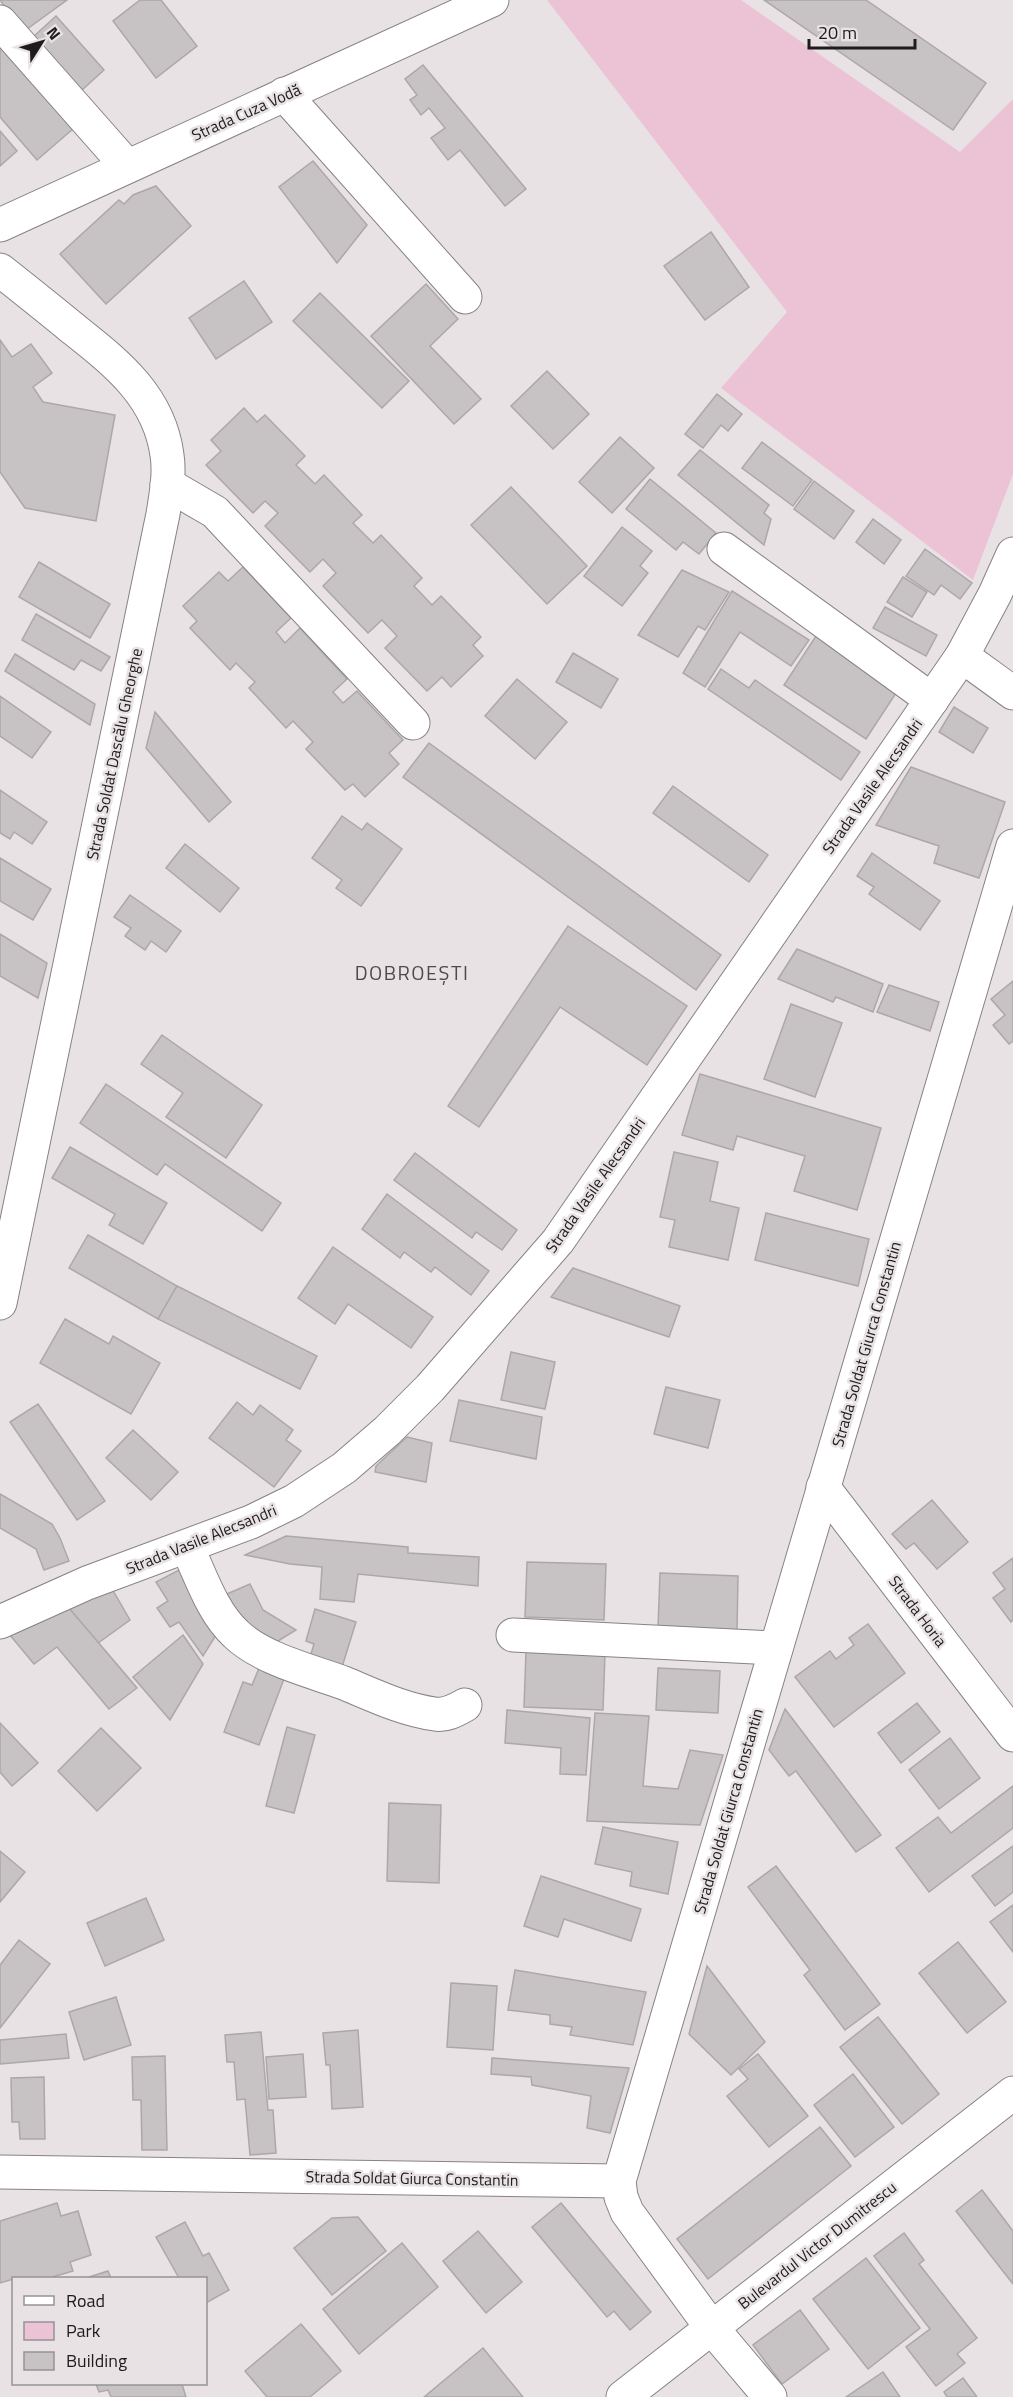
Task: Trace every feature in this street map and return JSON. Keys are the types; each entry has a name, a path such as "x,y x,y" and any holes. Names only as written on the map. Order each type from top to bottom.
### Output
{"street":[{"name":"Strada Cuza Vodă","path":"0,225 492,0"},
{"path":"0,22 127,166"},
{"path":"284,94 465,297"},
{"name":"Strada Soldat Dascălu Gheorghe","path":"0,270 124,370 152,408 163,434 168,457 167,484 11,1195 0,1303"},
{"path":"167,484 215,512 414,723"},
{"path":"724,549 932,699"},
{"name":"Strada Vasile Alecsandri","path":"0,1622 87,1583 250,1522 286,1505 344,1468 387,1431 430,1388 558,1241 962,656 1013,554"},
{"path":"962,656 1013,693"},
{"name":"Strada Soldat Giurca Constantin","path":"0,2172 619,2181 1013,846"},
{"name":"Strada Horia","path":"824,1487 1013,1735"},
{"path":"187,1546 224,1620 245,1643 407,1708 437,1715 449,1713 465,1705"},
{"path":"513,1635 776,1648"},
{"name":"Bulevardul Victor Dumitrescu","path":"622,2397 1013,2093"},
{"path":"619,2181 621,2197 627,2212 711,2327 770,2397"}],"green space":[{"path":"547,0 741,0 960,152 1013,99 1013,474 973,580 721,388 787,312"}],"building":[{"path":"0,0 67,0 23,32"},
{"path":"140,0 161,0 197,46 156,78 113,21"},
{"path":"764,0 866,0 986,83 953,130"},
{"path":"56,16 104,70 81,91 33,37"},
{"path":"0,43 73,129 37,160 0,117"},
{"path":"423,65 526,189 505,206 460,150 448,160 431,138 445,128 429,108 421,115 410,100 417,95 405,79"},
{"path":"0,131 17,151 0,166"},
{"path":"313,161 367,225 337,263 279,187"},
{"path":"156,186 191,226 106,304 60,254 119,200 124,204 133,195"},
{"path":"711,232 749,287 705,320 664,266"},
{"path":"244,281 272,322 216,359 189,318"},
{"path":"426,284 458,319 430,346 481,399 454,424 371,336"},
{"path":"320,293 409,381 382,408 293,321"},
{"path":"0,340 12,357 31,344 52,373 33,387 43,402 115,415 96,521 25,508 0,472"},
{"path":"547,371 589,414 553,449 511,406"},
{"path":"717,394 742,414 728,431 721,425 703,448 685,434"},
{"path":"244,408 257,422 265,415 305,456 296,465 315,484 324,475 362,515 353,523 373,543 381,535 422,578 414,586 432,605 441,596 481,637 473,645 483,656 451,687 442,677 427,691 385,648 397,636 382,620 368,633 323,586 336,573 323,559 310,572 265,526 278,513 265,501 253,513 206,465 221,451 211,440"},
{"path":"620,437 654,468 612,513 579,482"},
{"path":"762,442 812,480 793,506 742,468"},
{"path":"700,450 769,505 764,513 771,519 764,545 678,475"},
{"path":"650,479 716,533 699,554 683,542 676,550 626,509"},
{"path":"814,481 854,511 834,539 794,509"},
{"path":"511,487 587,566 547,604 471,525"},
{"path":"873,519 901,540 884,564 856,542"},
{"path":"622,527 652,551 640,566 648,573 622,606 584,576"},
{"path":"925,549 972,583 960,599 941,585 934,595 906,576"},
{"path":"39,562 110,604 90,638 19,597"},
{"path":"243,567 291,618 276,632 285,643 300,628 347,679 333,692 343,703 357,691 403,740 389,753 399,764 365,797 353,784 345,790 306,749 313,742 293,721 286,728 249,688 255,682 236,663 230,670 190,628 197,621 183,606 219,572 228,581"},
{"path":"682,570 729,592 705,630 698,626 678,657 638,635"},
{"path":"903,577 927,592 912,617 887,602"},
{"path":"732,591 809,640 791,666 740,632 705,687 683,673"},
{"path":"885,607 937,635 926,656 873,628"},
{"path":"36,614 110,657 101,671 81,660 74,670 22,640"},
{"path":"816,636 898,690 866,739 784,685"},
{"path":"573,653 618,679 601,708 556,682"},
{"path":"15,654 95,704 90,725 5,671"},
{"path":"721,669 749,688 755,680 860,752 841,780 708,689"},
{"path":"517,679 567,722 535,759 485,716"},
{"path":"0,696 51,732 32,758 0,736"},
{"path":"954,707 988,728 973,753 939,732"},
{"path":"155,712 231,802 209,822 146,748"},
{"path":"429,743 721,955 696,990 403,777"},
{"path":"911,767 1005,802 979,878 934,863 939,846 876,825"},
{"path":"673,786 768,855 749,882 653,813"},
{"path":"0,790 47,822 32,844 14,832 10,839 0,833"},
{"path":"342,816 362,830 367,823 402,849 361,906 336,888 342,880 312,858"},
{"path":"185,844 239,888 220,912 166,868"},
{"path":"872,853 940,901 920,930 869,894 874,887 857,876"},
{"path":"0,858 51,889 33,920 0,901"},
{"path":"130,895 181,931 166,952 151,941 145,950 125,936 131,928 114,917"},
{"path":"568,926 687,1006 647,1065 560,1007 479,1127 448,1106"},
{"path":"0,934 47,963 38,998 0,976"},
{"path":"797,949 883,984 873,1012 836,997 833,1002 778,979"},
{"path":"1013,981 1013,1041 1009,1044 993,1025 1005,1015 991,999"},
{"path":"889,985 939,1002 930,1031 877,1012"},
{"path":"791,1004 842,1023 815,1097 764,1079"},
{"path":"162,1035 262,1105 226,1158 166,1117 183,1093 141,1064"},
{"path":"700,1074 881,1128 857,1210 794,1191 805,1156 737,1136 733,1150 682,1135"},
{"path":"106,1084 281,1203 262,1231 165,1164 157,1175 80,1123"},
{"path":"70,1147 167,1203 143,1244 109,1225 115,1214 52,1178"},
{"path":"674,1152 718,1162 710,1201 739,1208 728,1260 669,1247 675,1220 660,1217"},
{"path":"415,1153 517,1230 502,1250 476,1232 472,1238 394,1180"},
{"path":"387,1194 489,1271 471,1295 435,1267 431,1272 404,1252 400,1258 362,1229"},
{"path":"766,1213 869,1239 858,1286 755,1260"},
{"path":"88,1235 177,1286 158,1319 69,1268"},
{"path":"333,1247 433,1317 411,1348 348,1304 335,1324 298,1298"},
{"path":"573,1268 680,1306 669,1337 551,1297"},
{"path":"177,1286 317,1356 300,1389 158,1319"},
{"path":"65,1319 109,1344 113,1336 160,1363 131,1414 40,1363"},
{"path":"511,1352 555,1362 545,1409 501,1400"},
{"path":"666,1387 720,1400 708,1448 654,1434"},
{"path":"459,1400 542,1417 536,1459 450,1441"},
{"path":"237,1402 253,1415 260,1405 293,1430 286,1440 301,1451 274,1487 209,1438"},
{"path":"38,1404 105,1501 77,1520 10,1422"},
{"path":"133,1430 178,1472 151,1500 106,1458"},
{"path":"407,1437 432,1443 426,1482 375,1472 376,1466"},
{"path":"0,1494 52,1524 69,1561 44,1570 36,1549 0,1528"},
{"path":"932,1500 968,1542 937,1569 914,1543 906,1549 892,1534"},
{"path":"286,1536 408,1547 408,1553 479,1557 478,1586 358,1574 354,1602 320,1599 322,1567 290,1564 245,1555"},
{"path":"1013,1558 1013,1620 1011,1622 993,1598 1005,1589 993,1573"},
{"path":"527,1562 606,1564 604,1620 525,1617"},
{"path":"183,1568 218,1632 203,1656 179,1622 170,1627 157,1608 168,1601 156,1582"},
{"path":"660,1573 738,1576 737,1631 658,1628"},
{"path":"250,1584 263,1610 296,1630 273,1644 240,1621 227,1594"},
{"path":"111,1587 130,1620 98,1643 63,1601"},
{"path":"63,1601 137,1688 109,1709 57,1647 34,1664 9,1634"},
{"path":"315,1609 356,1622 342,1667 310,1657 314,1644 306,1641"},
{"path":"868,1624 905,1673 834,1727 795,1677 830,1651 836,1659 854,1645 849,1638"},
{"path":"183,1635 203,1664 170,1720 133,1677"},
{"path":"526,1651 605,1654 603,1710 524,1707"},
{"path":"262,1661 287,1671 259,1745 224,1732 243,1682 252,1685"},
{"path":"658,1668 720,1671 718,1713 656,1710"},
{"path":"917,1703 940,1732 901,1763 878,1733"},
{"path":"785,1709 881,1835 856,1852 796,1771 789,1776 769,1750"},
{"path":"507,1710 590,1718 586,1775 560,1774 561,1748 505,1743"},
{"path":"595,1713 649,1716 643,1786 678,1789 690,1750 723,1755 700,1825 587,1821"},
{"path":"0,1723 38,1763 12,1786 0,1772"},
{"path":"287,1727 315,1735 294,1813 266,1806"},
{"path":"101,1728 141,1768 97,1811 58,1771"},
{"path":"950,1738 980,1778 939,1809 909,1770"},
{"path":"1013,1786 1013,1828 929,1892 896,1848 938,1817 951,1833"},
{"path":"389,1803 441,1805 439,1883 387,1881"},
{"path":"603,1827 678,1842 668,1894 630,1886 632,1872 595,1864"},
{"path":"1013,1846 1013,1892 995,1906 972,1876"},
{"path":"0,1851 25,1872 0,1902"},
{"path":"776,1866 880,2004 845,2030 804,1975 810,1970 748,1887"},
{"path":"541,1876 641,1909 631,1941 564,1919 558,1937 524,1926"},
{"path":"146,1898 164,1940 105,1966 87,1923"},
{"path":"1013,1905 1013,1952 990,1922"},
{"path":"19,1940 50,1964 0,2028 0,1965"},
{"path":"958,1942 1006,2002 967,2033 919,1973"},
{"path":"707,1966 765,2042 731,2075 689,2034"},
{"path":"515,1970 646,1992 633,2045 570,2035 572,2027 550,2024 550,2015 508,2010"},
{"path":"451,1983 497,1986 493,2050 447,2047"},
{"path":"116,1997 131,2045 84,2060 69,2012"},
{"path":"878,2017 939,2094 902,2124 840,2047"},
{"path":"358,2030 363,2107 332,2109 330,2065 326,2065 323,2033"},
{"path":"261,2032 268,2110 273,2110 276,2153 250,2155 245,2099 237,2100 234,2062 227,2062 225,2035"},
{"path":"66,2034 69,2058 0,2064 0,2040"},
{"path":"303,2054 306,2097 269,2099 266,2057"},
{"path":"758,2054 808,2116 769,2147 727,2096 748,2079 739,2069"},
{"path":"165,2056 167,2150 142,2150 141,2100 133,2100 132,2057"},
{"path":"492,2058 629,2068 610,2133 587,2128 591,2096 532,2085 531,2077 491,2074"},
{"path":"853,2074 894,2127 855,2157 814,2105"},
{"path":"44,2077 45,2139 20,2139 19,2122 12,2122 11,2078"},
{"path":"820,2127 851,2166 708,2279 677,2239"},
{"path":"982,2190 1013,2231 1013,2284 956,2211"},
{"path":"57,2203 61,2216 78,2211 91,2255 70,2262 73,2271 52,2277 12,2277 12,2279 0,2283 0,2221"},
{"path":"561,2203 651,2312 630,2330 614,2311 607,2317 532,2227"},
{"path":"358,2217 386,2251 332,2295 294,2248 332,2218"},
{"path":"185,2222 203,2256 209,2253 229,2290 207,2302 207,2277 178,2277 156,2237"},
{"path":"478,2231 522,2282 486,2313 443,2261"},
{"path":"904,2233 924,2260 919,2264 977,2338 957,2354 965,2363 936,2386 906,2347 930,2329 874,2256"},
{"path":"402,2243 438,2287 359,2354 323,2309"},
{"path":"866,2258 920,2328 868,2369 813,2299"},
{"path":"108,2271 111,2277 89,2277"},
{"path":"800,2310 829,2349 782,2384 753,2345"},
{"path":"301,2324 341,2371 310,2397 267,2397 245,2371"},
{"path":"483,2348 523,2397 424,2397"},
{"path":"883,2372 900,2397 846,2397"},
{"path":"963,2378 977,2397 947,2397 944,2392"},
{"path":"96,2385 182,2385 186,2397 111,2397 108,2390 99,2392"}],"district":[{"name":"DOBROEȘTI","path":"412,972"}]}
